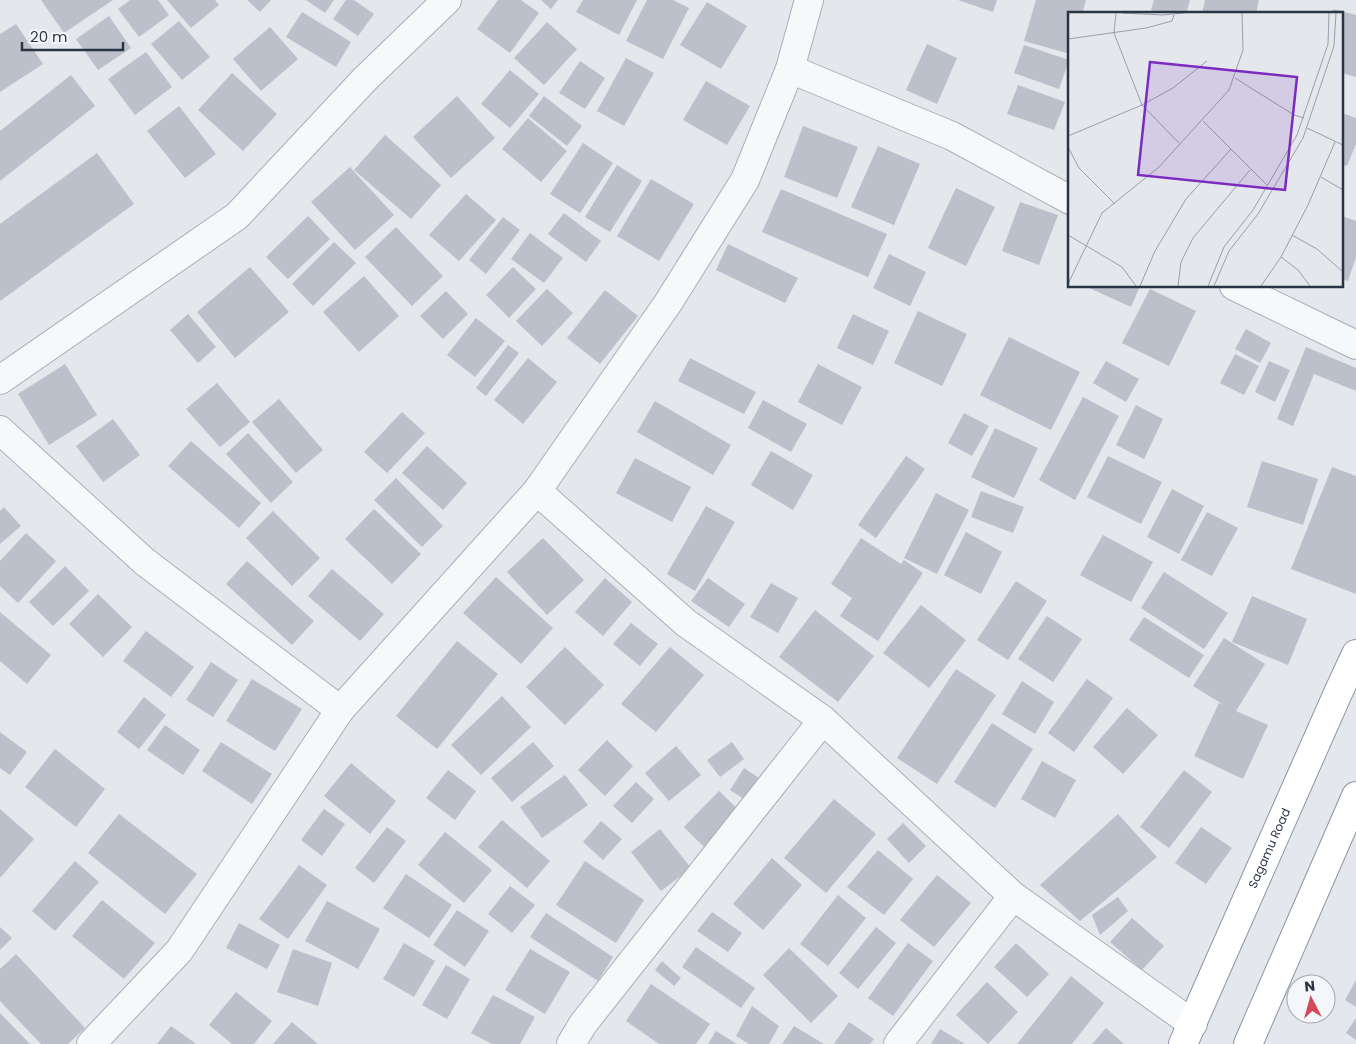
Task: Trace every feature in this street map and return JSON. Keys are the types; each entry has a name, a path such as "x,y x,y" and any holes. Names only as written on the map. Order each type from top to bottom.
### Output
{"highway":[{"name":"Sagamu Road","path":"1188,1034 1356,654"},
{"path":"1248,1044 1356,796"}],"street":[{"path":"0,380 237,216 365,79 447,0"},
{"path":"92,1044 180,951 340,710 537,491 668,303 744,180 790,69 809,0"},
{"path":"790,69 952,136 1068,199"},
{"path":"1238,288 1356,345"},
{"path":"0,430 145,562 340,710"},
{"path":"537,491 686,624 823,720 1013,896 1188,1034"},
{"path":"571,1044 583,1024 823,720"},
{"path":"898,1044 1013,896"}],"building":[{"path":"41,0 113,0 64,33"},
{"path":"130,0 158,0 169,15 139,37 118,9"},
{"path":"167,0 215,0 219,5 191,28"},
{"path":"247,0 271,0 260,12"},
{"path":"306,0 334,0 325,13"},
{"path":"346,0 354,0 374,14 358,36 333,19"},
{"path":"498,0 521,0 539,13 510,53 477,29"},
{"path":"541,0 558,0 551,9"},
{"path":"583,0 637,0 619,35 576,12"},
{"path":"647,0 673,0 689,8 663,59 626,41"},
{"path":"958,0 997,0 993,12"},
{"path":"1036,0 1086,0 1083,12 1068,12 1068,53 1024,41"},
{"path":"1154,0 1190,0 1187,12 1158,12 1151,10"},
{"path":"1205,0 1259,0 1256,12 1202,12"},
{"path":"707,2 747,26 721,69 680,45"},
{"path":"1333,9 1356,15 1356,77 1344,74 1344,12 1332,12"},
{"path":"302,12 351,42 336,67 286,37"},
{"path":"109,16 131,48 98,70 76,39"},
{"path":"179,21 210,57 182,80 151,44"},
{"path":"547,22 577,49 544,85 514,58"},
{"path":"16,24 43,64 0,92 0,34"},
{"path":"270,27 298,59 261,91 233,59"},
{"path":"927,44 957,58 937,104 906,90"},
{"path":"1024,45 1068,60 1059,89 1014,73"},
{"path":"146,52 172,87 135,115 108,79"},
{"path":"626,58 654,73 624,126 597,111"},
{"path":"580,61 605,78 585,109 559,93"},
{"path":"510,70 539,94 510,128 481,104"},
{"path":"232,73 277,114 243,151 198,110"},
{"path":"71,75 95,106 0,181 0,131"},
{"path":"706,81 750,106 727,145 683,120"},
{"path":"1018,85 1065,102 1054,130 1007,114"},
{"path":"457,96 495,138 451,178 413,137"},
{"path":"544,96 582,126 567,146 529,116"},
{"path":"179,106 216,154 185,178 147,131"},
{"path":"1344,114 1356,118 1356,144 1347,166 1344,165"},
{"path":"528,118 567,151 541,182 502,149"},
{"path":"803,126 858,147 837,198 784,177"},
{"path":"385,135 441,185 411,219 354,170"},
{"path":"583,143 613,163 580,213 550,194"},
{"path":"878,146 920,164 894,225 851,207"},
{"path":"97,153 134,204 0,301 0,224"},
{"path":"617,165 642,181 610,232 585,217"},
{"path":"350,167 394,215 355,250 311,202"},
{"path":"651,179 694,204 659,261 617,236"},
{"path":"956,188 995,207 966,266 928,248"},
{"path":"781,189 887,234 868,277 762,232"},
{"path":"466,194 496,220 459,261 429,235"},
{"path":"1020,202 1058,215 1039,265 1002,251"},
{"path":"564,213 601,241 586,262 548,234"},
{"path":"308,216 330,239 288,279 266,257"},
{"path":"503,217 520,230 486,274 469,260"},
{"path":"1344,217 1356,221 1356,257 1348,281 1344,280"},
{"path":"396,227 443,276 412,306 365,257"},
{"path":"530,233 563,258 544,283 511,259"},
{"path":"334,242 356,263 313,306 292,284"},
{"path":"728,244 798,278 785,303 716,270"},
{"path":"889,254 926,272 910,306 873,288"},
{"path":"250,267 289,312 235,358 197,312"},
{"path":"513,267 536,289 509,318 486,295"},
{"path":"364,276 399,316 359,352 323,312"},
{"path":"1089,288 1139,288 1131,307"},
{"path":"547,289 573,313 542,346 516,321"},
{"path":"1150,289 1196,311 1169,366 1122,343"},
{"path":"605,290 638,316 600,364 567,338"},
{"path":"446,291 468,314 443,339 420,316"},
{"path":"918,311 967,334 942,386 894,363"},
{"path":"188,314 216,347 198,363 170,330"},
{"path":"853,314 889,331 873,365 837,348"},
{"path":"476,318 505,341 475,377 447,355"},
{"path":"1246,329 1271,343 1260,363 1235,349"},
{"path":"1009,337 1080,372 1051,430 980,395"},
{"path":"508,345 519,353 486,396 476,388"},
{"path":"1306,347 1356,368 1356,391 1314,374 1293,426 1277,419"},
{"path":"1235,354 1259,366 1244,395 1220,383"},
{"path":"528,358 557,382 523,424 494,400"},
{"path":"690,358 756,392 744,414 678,381"},
{"path":"1106,361 1139,379 1126,402 1093,383"},
{"path":"1269,361 1290,370 1275,402 1255,392"},
{"path":"65,364 97,415 49,445 18,394"},
{"path":"818,364 862,387 842,425 798,402"},
{"path":"217,383 250,422 220,447 186,409"},
{"path":"1083,397 1119,416 1075,500 1039,480"},
{"path":"279,399 323,450 296,473 252,422"},
{"path":"763,400 807,424 791,452 748,428"},
{"path":"655,401 731,445 713,475 637,432"},
{"path":"1136,405 1163,419 1144,459 1116,445"},
{"path":"402,412 425,433 387,473 364,452"},
{"path":"964,413 989,426 972,456 948,443"},
{"path":"113,419 140,455 103,482 76,446"},
{"path":"995,428 1038,448 1014,498 971,477"},
{"path":"248,433 293,482 271,503 226,454"},
{"path":"191,441 261,503 239,528 168,466"},
{"path":"427,446 467,483 443,510 402,473"},
{"path":"771,451 813,475 793,510 751,485"},
{"path":"906,456 925,469 876,538 858,525"},
{"path":"1108,456 1162,482 1141,524 1087,497"},
{"path":"635,458 691,487 672,522 616,493"},
{"path":"1262,461 1318,479 1303,525 1247,507"},
{"path":"1332,467 1356,476 1356,594 1291,569"},
{"path":"396,478 443,526 422,547 374,500"},
{"path":"1172,489 1204,506 1179,554 1147,537"},
{"path":"981,491 1024,507 1013,533 971,517"},
{"path":"936,493 969,510 937,574 904,558"},
{"path":"706,506 735,522 695,591 667,574"},
{"path":"4,507 21,526 0,544 0,511"},
{"path":"374,509 421,554 392,584 345,539"},
{"path":"273,511 320,558 292,586 246,538"},
{"path":"1207,512 1238,528 1212,576 1181,560"},
{"path":"966,532 1002,552 981,594 944,575"},
{"path":"26,533 56,561 18,603 0,586 0,561"},
{"path":"1103,535 1153,562 1131,602 1080,575"},
{"path":"543,538 584,580 547,615 507,572"},
{"path":"861,538 901,564 904,560 923,573 878,641 840,616 852,598 831,584"},
{"path":"247,561 314,621 292,645 226,584"},
{"path":"65,566 89,591 53,626 29,602"},
{"path":"332,569 384,614 360,641 308,596"},
{"path":"1164,572 1228,613 1204,649 1141,608"},
{"path":"496,577 553,628 521,664 463,613"},
{"path":"605,578 632,602 603,636 575,612"},
{"path":"708,578 745,604 729,627 691,601"},
{"path":"1016,581 1047,601 1008,660 977,640"},
{"path":"771,583 798,598 778,633 750,617"},
{"path":"98,594 132,627 103,657 69,624"},
{"path":"1252,596 1307,619 1288,665 1232,642"},
{"path":"921,605 966,640 929,688 883,653"},
{"path":"815,610 874,656 838,702 779,657"},
{"path":"0,612 51,655 27,684 0,661"},
{"path":"1047,616 1082,639 1053,682 1018,659"},
{"path":"1144,617 1204,655 1189,678 1129,640"},
{"path":"631,623 658,644 640,666 613,644"},
{"path":"146,631 194,667 171,697 123,661"},
{"path":"1224,638 1265,664 1236,711 1268,725 1243,779 1194,756 1219,703 1224,705 1193,686"},
{"path":"457,641 498,674 437,749 396,716"},
{"path":"565,647 604,685 565,725 526,687"},
{"path":"670,647 704,675 656,732 621,704"},
{"path":"211,662 238,680 213,717 186,700"},
{"path":"956,669 996,695 937,784 897,758"},
{"path":"252,679 302,709 275,751 226,721"},
{"path":"1087,679 1113,698 1074,752 1048,733"},
{"path":"1022,681 1054,702 1035,734 1002,714"},
{"path":"502,696 531,727 481,775 451,745"},
{"path":"144,697 166,715 139,749 117,732"},
{"path":"1127,708 1158,735 1123,774 1093,747"},
{"path":"992,723 1033,749 995,808 954,782"},
{"path":"165,725 200,750 183,775 147,750"},
{"path":"0,732 27,752 10,775 0,768"},
{"path":"607,740 633,766 605,796 578,770"},
{"path":"221,742 272,774 252,804 202,771"},
{"path":"533,742 554,766 512,802 491,778"},
{"path":"732,742 744,759 720,777 707,760"},
{"path":"676,746 701,775 669,801 645,773"},
{"path":"55,749 105,789 76,827 25,787"},
{"path":"1042,761 1076,780 1055,818 1021,799"},
{"path":"351,763 396,801 370,834 324,796"},
{"path":"744,768 771,786 757,807 730,790"},
{"path":"448,770 476,791 455,820 426,798"},
{"path":"1184,770 1212,792 1169,848 1140,827"},
{"path":"565,775 588,805 542,838 520,807"},
{"path":"636,782 654,799 632,823 613,806"},
{"path":"719,791 752,823 716,859 684,827"},
{"path":"834,799 876,834 826,893 784,858"},
{"path":"0,809 34,839 0,878"},
{"path":"324,809 345,824 322,856 301,840"},
{"path":"119,814 197,874 165,914 88,853"},
{"path":"1118,814 1157,857 1080,921 1040,885"},
{"path":"502,820 550,861 527,888 478,847"},
{"path":"601,821 622,839 603,860 583,842"},
{"path":"903,823 926,846 909,863 887,839"},
{"path":"387,827 406,841 374,883 355,868"},
{"path":"1201,827 1232,848 1206,884 1175,863"},
{"path":"660,829 691,868 661,891 631,852"},
{"path":"445,832 492,870 464,903 418,865"},
{"path":"878,850 913,879 884,915 847,887"},
{"path":"772,858 802,885 763,930 733,904"},
{"path":"75,861 99,882 55,931 32,911"},
{"path":"585,861 644,900 616,943 556,905"},
{"path":"299,865 327,885 288,939 259,919"},
{"path":"406,874 452,905 429,938 383,908"},
{"path":"937,875 971,903 934,947 900,920"},
{"path":"510,886 535,905 512,933 488,914"},
{"path":"838,895 866,918 828,966 800,944"},
{"path":"1118,897 1128,911 1100,935 1092,915"},
{"path":"102,900 155,943 124,979 72,936"},
{"path":"327,901 380,929 358,969 305,941"},
{"path":"457,910 489,931 465,967 433,945"},
{"path":"712,912 742,933 728,952 697,931"},
{"path":"546,913 613,957 598,981 530,937"},
{"path":"1132,918 1164,946 1142,970 1110,942"},
{"path":"239,923 280,945 267,969 226,948"},
{"path":"0,927 12,938 0,950"},
{"path":"876,927 896,943 858,989 839,973"},
{"path":"404,943 435,961 414,997 383,979"},
{"path":"908,943 933,961 893,1016 868,998"},
{"path":"1016,943 1049,974 1027,997 994,967"},
{"path":"696,947 755,988 741,1008 682,967"},
{"path":"789,948 838,996 811,1023 763,975"},
{"path":"293,949 332,963 318,1006 277,992"},
{"path":"530,949 570,972 545,1014 505,990"},
{"path":"16,954 85,1028 68,1044 41,1044 0,1001 0,969"},
{"path":"662,961 681,978 674,986 655,970"},
{"path":"446,965 470,979 447,1019 422,1005"},
{"path":"1071,976 1104,1003 1072,1044 1017,1044"},
{"path":"1356,980 1356,1007 1345,1000"},
{"path":"987,982 1018,1012 988,1044 956,1015"},
{"path":"651,984 710,1024 696,1044 659,1044 626,1021"},
{"path":"236,992 272,1021 254,1044 232,1044 209,1025"},
{"path":"493,995 535,1017 520,1044 492,1044 471,1033"},
{"path":"752,1006 779,1026 769,1044 749,1044 736,1036"},
{"path":"0,1013 30,1044 0,1044"},
{"path":"1356,1018 1356,1040 1346,1033"},
{"path":"292,1022 318,1044 273,1044"},
{"path":"849,1022 874,1039 870,1044 834,1044"},
{"path":"171,1026 195,1043 157,1044"},
{"path":"794,1026 824,1044 782,1044"},
{"path":"1106,1028 1124,1044 1092,1044"},
{"path":"940,1029 965,1044 931,1044"},
{"path":"716,1031 737,1044 708,1044"}]}
